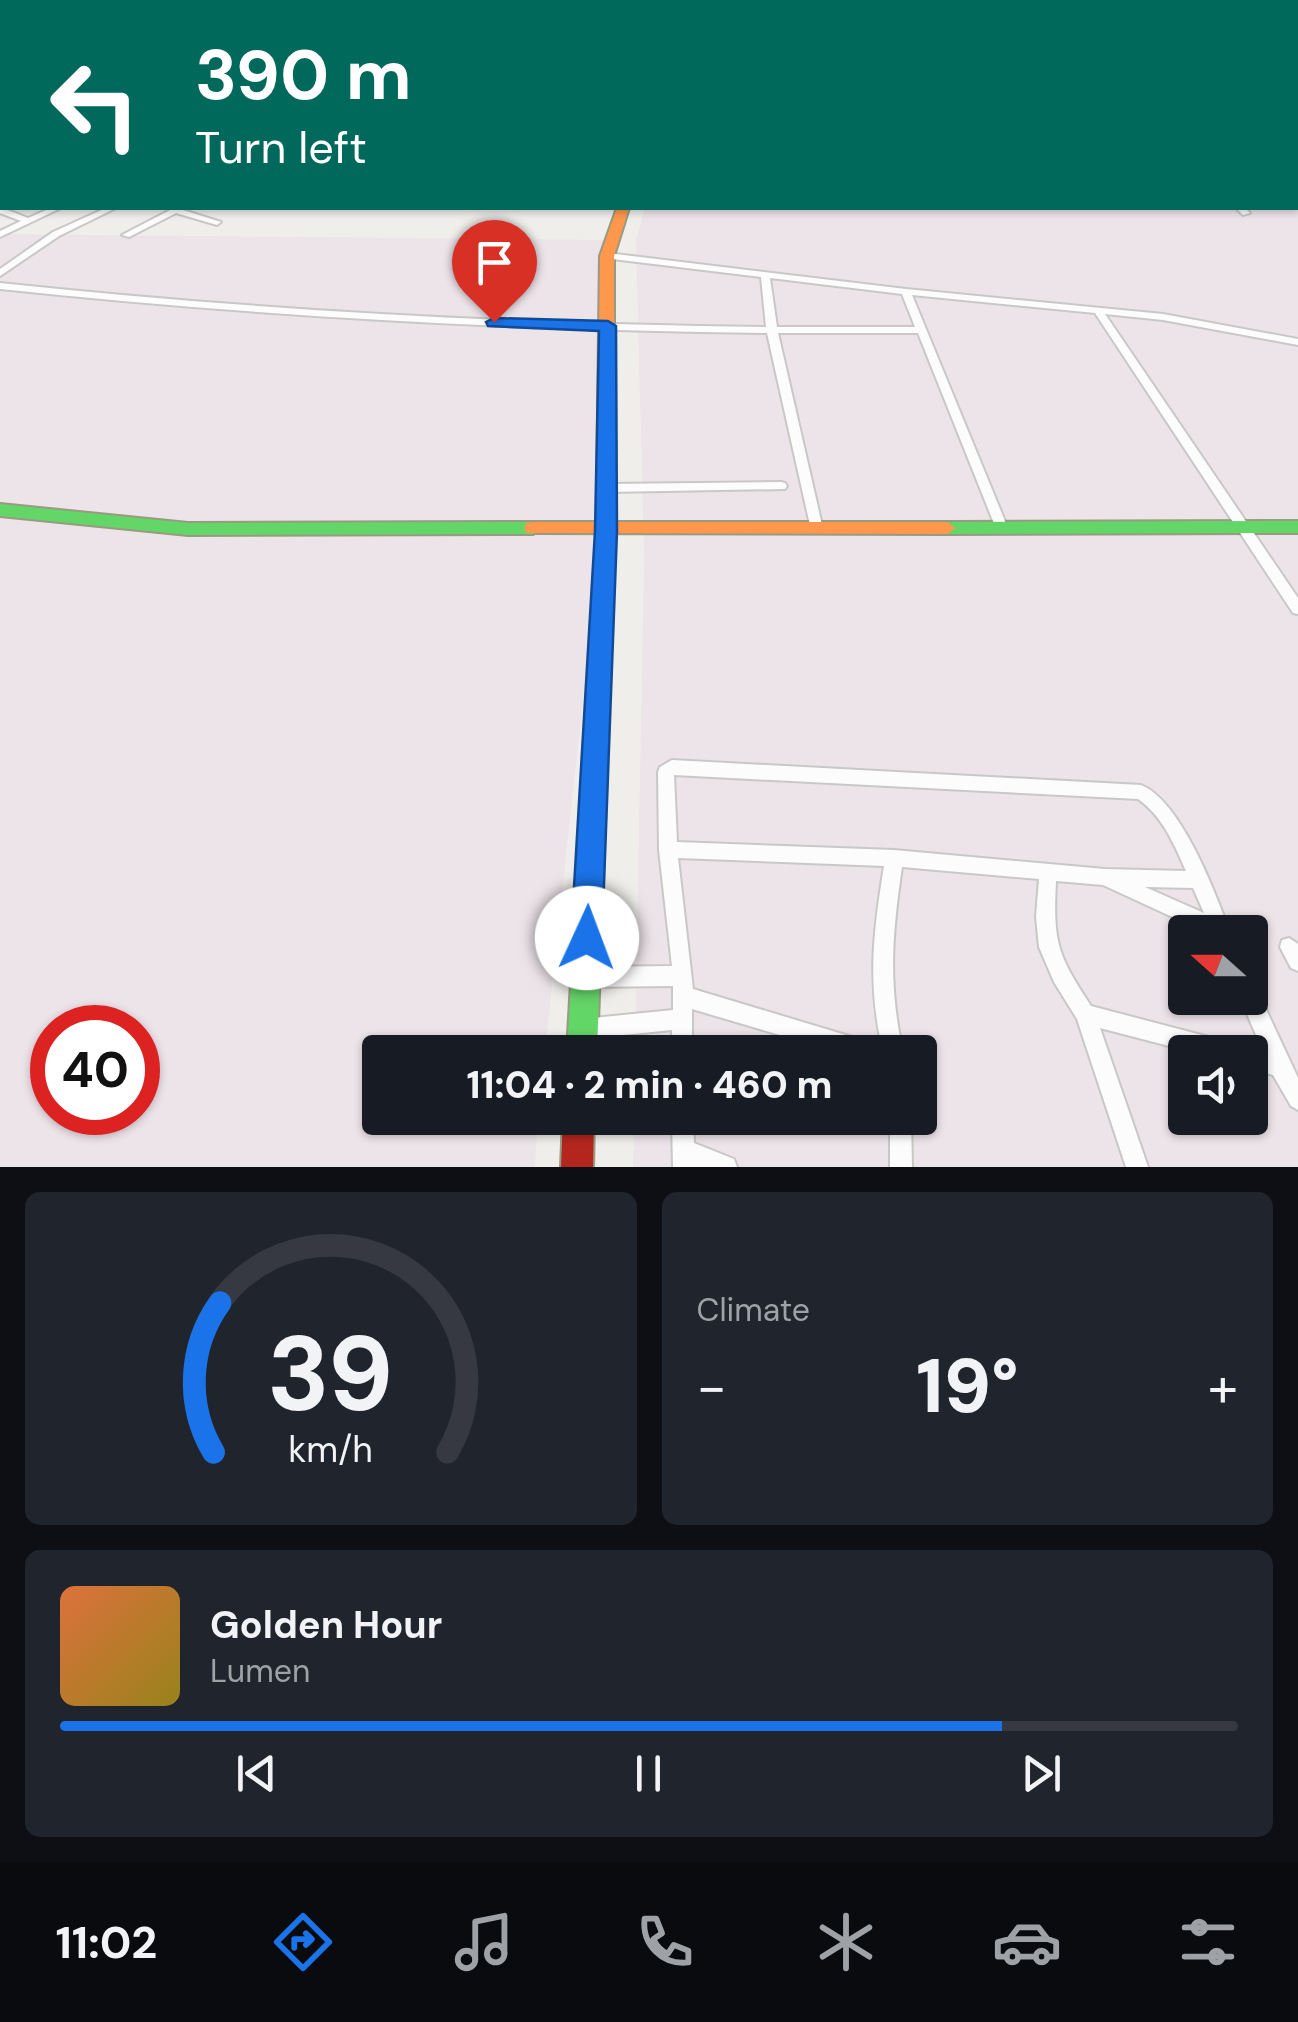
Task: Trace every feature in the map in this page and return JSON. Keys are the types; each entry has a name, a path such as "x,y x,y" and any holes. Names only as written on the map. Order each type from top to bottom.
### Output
{"street":[{"path":"7,210 27,221"},
{"path":"0,234 53,210"},
{"path":"0,273 56,234 108,210"},
{"path":"126,235 176,210"},
{"path":"181,210 217,222"},
{"path":"583,1035 606,531 607,256 623,210"},
{"path":"607,256 906,292 1163,317 1298,342"},
{"path":"765,276 772,331 816,525"},
{"path":"0,286 322,318 772,331 922,330"},
{"path":"906,292 1001,526"},
{"path":"1098,311 1298,609"},
{"path":"606,488 780,486"},
{"path":"0,510 188,529 1298,527"},
{"path":"681,1035 683,986 668,850 666,772 672,767 1140,792 1157,800 1212,915"},
{"path":"668,850 894,858 1105,877 1196,880"},
{"path":"889,1035 878,969 894,858"},
{"path":"1048,872 1045,946 1084,1014 1137,1167"},
{"path":"1105,877 1186,915"},
{"path":"585,977 683,986 821,1035"},
{"path":"1084,1014 1168,1036"},
{"path":"1258,1015 1298,1098"},
{"path":"583,1029 681,1019"},
{"path":"1268,1063 1280,1066"},
{"path":"577,1167 578,1135"},
{"path":"900,1167 901,1135"},
{"path":"684,1158 726,1167"}],"shaded area":[{"path":"644,210 1298,210 1298,1167 633,1167 634,1135 937,1135 937,1035 635,1035 644,557 636,240"},
{"path":"0,234 605,240 601,533 547,1035 362,1035 362,1135 537,1135 535,1167 0,1167"}],"traffic: fast":[{"path":"583,1035 606,531 606,405"},
{"path":"0,510 188,529 533,528"},
{"path":"947,528 1298,527"}],"traffic: slow":[{"path":"606,405 607,256 622,210"},
{"path":"533,528 947,528"}],"traffic: jam":[{"path":"577,1167 578,1135"}],"route":[{"path":"494,322 608,326 606,531 587,938"}]}
